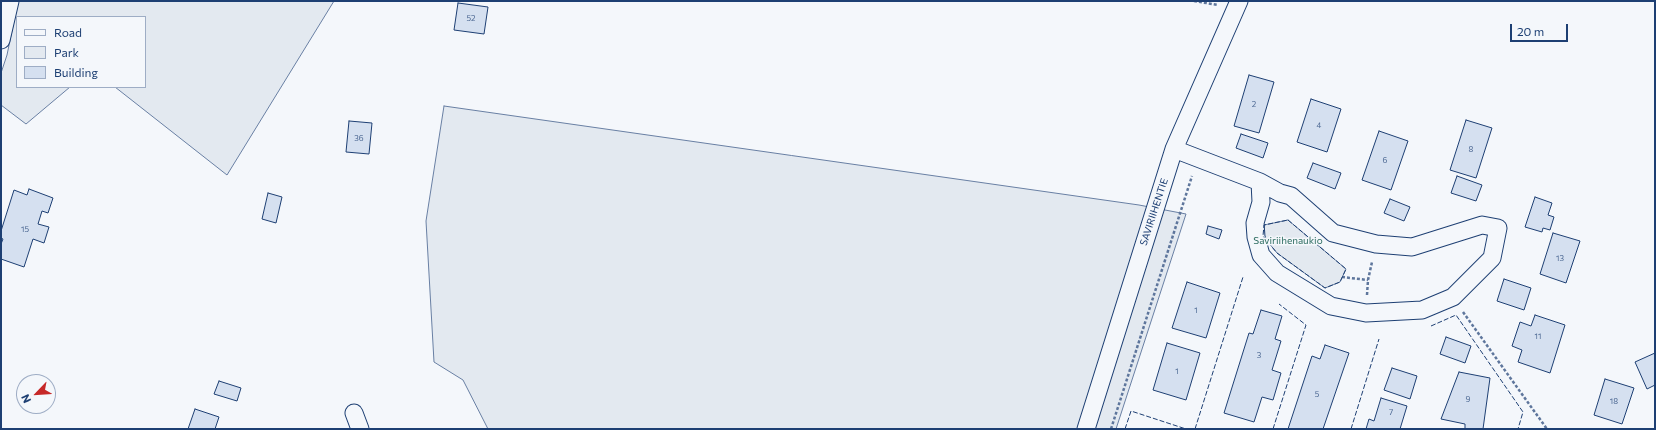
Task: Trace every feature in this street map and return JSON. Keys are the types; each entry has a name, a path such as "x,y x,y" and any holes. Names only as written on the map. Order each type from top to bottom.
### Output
{"street":[{"path":"1,40 10,1"},
{"name":"SAVIRIIHENTIE","path":"1086,429 1174,149 1239,1"},
{"path":"1174,149 1260,182 1280,193 1291,196 1333,233 1376,244 1412,247 1482,225 1498,228 1492,258 1453,297 1422,310 1366,313 1331,306 1278,273 1261,255 1256,237 1255,223 1261,202 1260,182"},
{"path":"354,413 360,429"}],"path":[{"path":"1111,429 1198,158"},
{"path":"1366,313 1368,280 1376,244"},
{"path":"1342,277 1368,280"},
{"path":"1453,297 1547,429"}],"green space":[{"path":"18,1 334,1 227,175 116,88 146,88 146,16 16,16 16,88 69,88 26,124 1,105 1,73 7,55"},
{"path":"444,106 1139,205 1186,214 1116,429 488,429 463,380 434,362 426,221"},
{"name":"Saviriihenaukio","path":"1288,220 1346,269 1340,282 1325,288 1277,253 1263,236 1264,225"}],"building":[{"path":"458,3 488,7 484,34 454,30"},
{"path":"1249,75 1274,82 1259,133 1234,126"},
{"path":"1311,99 1341,109 1327,152 1297,142"},
{"path":"1466,120 1492,128 1476,178 1450,170"},
{"path":"349,121 372,123 369,154 346,152"},
{"path":"1379,131 1408,141 1391,190 1362,180"},
{"path":"1241,134 1268,143 1263,158 1236,148"},
{"path":"1313,163 1341,173 1335,189 1307,178"},
{"path":"1457,176 1482,185 1476,201 1451,193"},
{"path":"29,189 53,198 48,213 42,211 38,224 49,227 44,243 33,239 24,267 1,259 1,244 3,239 1,238 1,231 14,190 27,195"},
{"path":"268,193 282,197 276,223 262,219"},
{"path":"1535,197 1552,203 1548,215 1554,217 1550,230 1543,228 1542,232 1525,227"},
{"path":"1390,199 1410,207 1404,221 1384,213"},
{"path":"1208,226 1222,230 1219,239 1206,234"},
{"path":"1553,233 1580,241 1566,283 1540,274"},
{"path":"1504,279 1531,288 1524,310 1497,301"},
{"path":"1187,282 1220,293 1206,338 1172,328"},
{"path":"1261,310 1282,316 1275,339 1281,341 1272,370 1281,373 1273,400 1262,397 1254,422 1224,413 1249,333 1253,334"},
{"path":"1535,315 1565,325 1550,373 1518,362 1522,350 1512,346 1520,322 1531,326"},
{"path":"1446,337 1471,346 1465,363 1440,354"},
{"path":"1167,343 1200,353 1186,400 1153,390"},
{"path":"1325,345 1349,353 1323,429 1288,429 1312,356 1320,359"},
{"path":"1655,353 1655,385 1647,389 1635,362"},
{"path":"1392,368 1417,376 1410,399 1384,390"},
{"path":"1459,372 1490,378 1483,429 1465,429 1465,424 1441,419"},
{"path":"1605,379 1634,388 1622,424 1594,415"},
{"path":"219,381 241,388 237,401 214,394"},
{"path":"1381,398 1407,406 1400,429 1366,429 1369,419 1374,421"},
{"path":"195,409 219,417 215,429 188,429"}],"fence":[{"path":"1288,220 1346,269 1340,282 1325,288 1277,253 1263,236 1264,225 1288,220"},
{"path":"1195,429 1243,277"},
{"path":"1273,429 1306,325 1279,304"},
{"path":"1431,326 1456,315 1523,412 1518,429"},
{"path":"1351,429 1379,339"},
{"path":"1125,429 1131,411 1186,429"}]}
